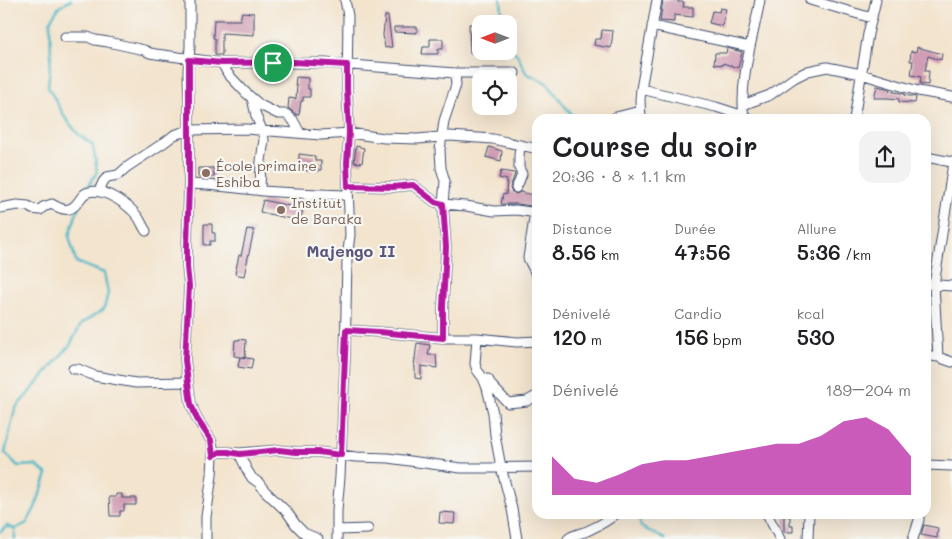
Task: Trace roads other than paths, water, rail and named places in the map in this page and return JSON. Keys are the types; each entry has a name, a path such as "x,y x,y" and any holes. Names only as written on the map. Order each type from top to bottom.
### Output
{"street":[{"path":"190,0 187,247 189,286 185,360 191,404 197,419 211,440 213,456 206,517 206,539"},
{"path":"641,114 641,89 657,0"},
{"path":"744,114 744,80 760,0"},
{"path":"810,0 872,18"},
{"path":"855,114 876,0"},
{"path":"343,1 348,16 347,88 349,133 347,163 350,235 347,259 346,330 337,534 368,529"},
{"path":"652,26 750,47"},
{"path":"65,37 88,37 156,54 222,63 294,62 472,73"},
{"path":"222,63 228,74 252,98 260,105 278,114 286,114 293,120 300,133"},
{"path":"743,105 770,95 808,70 827,67 861,74 918,91 952,97"},
{"path":"443,338 446,247 443,204 445,180 441,168 440,150 444,121 456,85 455,73"},
{"path":"641,89 716,107 734,114"},
{"path":"252,98 264,140 260,190"},
{"path":"99,191 106,177 118,175 174,135 189,130 227,129 321,134 349,133 384,138 418,139 450,136 493,139 532,147"},
{"path":"516,188 522,174 519,168 518,156 520,144"},
{"path":"931,158 952,162"},
{"path":"931,280 952,170"},
{"path":"189,184 304,194 413,185 435,202 443,204 494,211 532,212"},
{"path":"0,208 17,205 40,210 52,204 63,210 69,210 78,204 83,195 88,192 99,191 119,200 132,210 146,231"},
{"path":"532,235 528,258 532,266"},
{"path":"931,285 952,286"},
{"path":"931,294 938,357"},
{"path":"346,330 443,338 532,341"},
{"path":"477,338 476,370 488,388 495,436 517,539"},
{"path":"931,356 952,362"},
{"path":"475,364 483,370 492,386 508,403 527,402 532,398"},
{"path":"73,369 124,382 188,382"},
{"path":"213,456 220,452 240,454 279,450 388,458 461,468 532,467"},
{"path":"240,454 246,470 252,478 287,512 304,533 318,539"},
{"path":"931,465 952,466"},
{"path":"568,539 575,534 596,527 610,519"},
{"path":"770,519 780,539"},
{"path":"808,539 809,519"},
{"path":"914,539 919,519"}],"waterway":[{"path":"71,0 59,7 50,21 51,56 48,87 66,119 79,135 93,145 97,172 86,190"},
{"path":"501,0 502,15"},
{"path":"518,56 526,73 547,83 571,114"},
{"path":"15,539 15,529 27,523 35,508 47,474 35,465 18,466 5,453 15,409 70,345 81,324 104,309 108,293 104,273 76,262 69,236 79,206"},
{"path":"639,519 641,527 665,539"},
{"path":"0,532 7,526 15,529"}],"place":[{"name":"École primaire Eshiba","path":"206,173"},
{"name":"Institut de Baraka","path":"281,210"}],"district":[{"name":"Majengo II","path":"351,250"}]}
